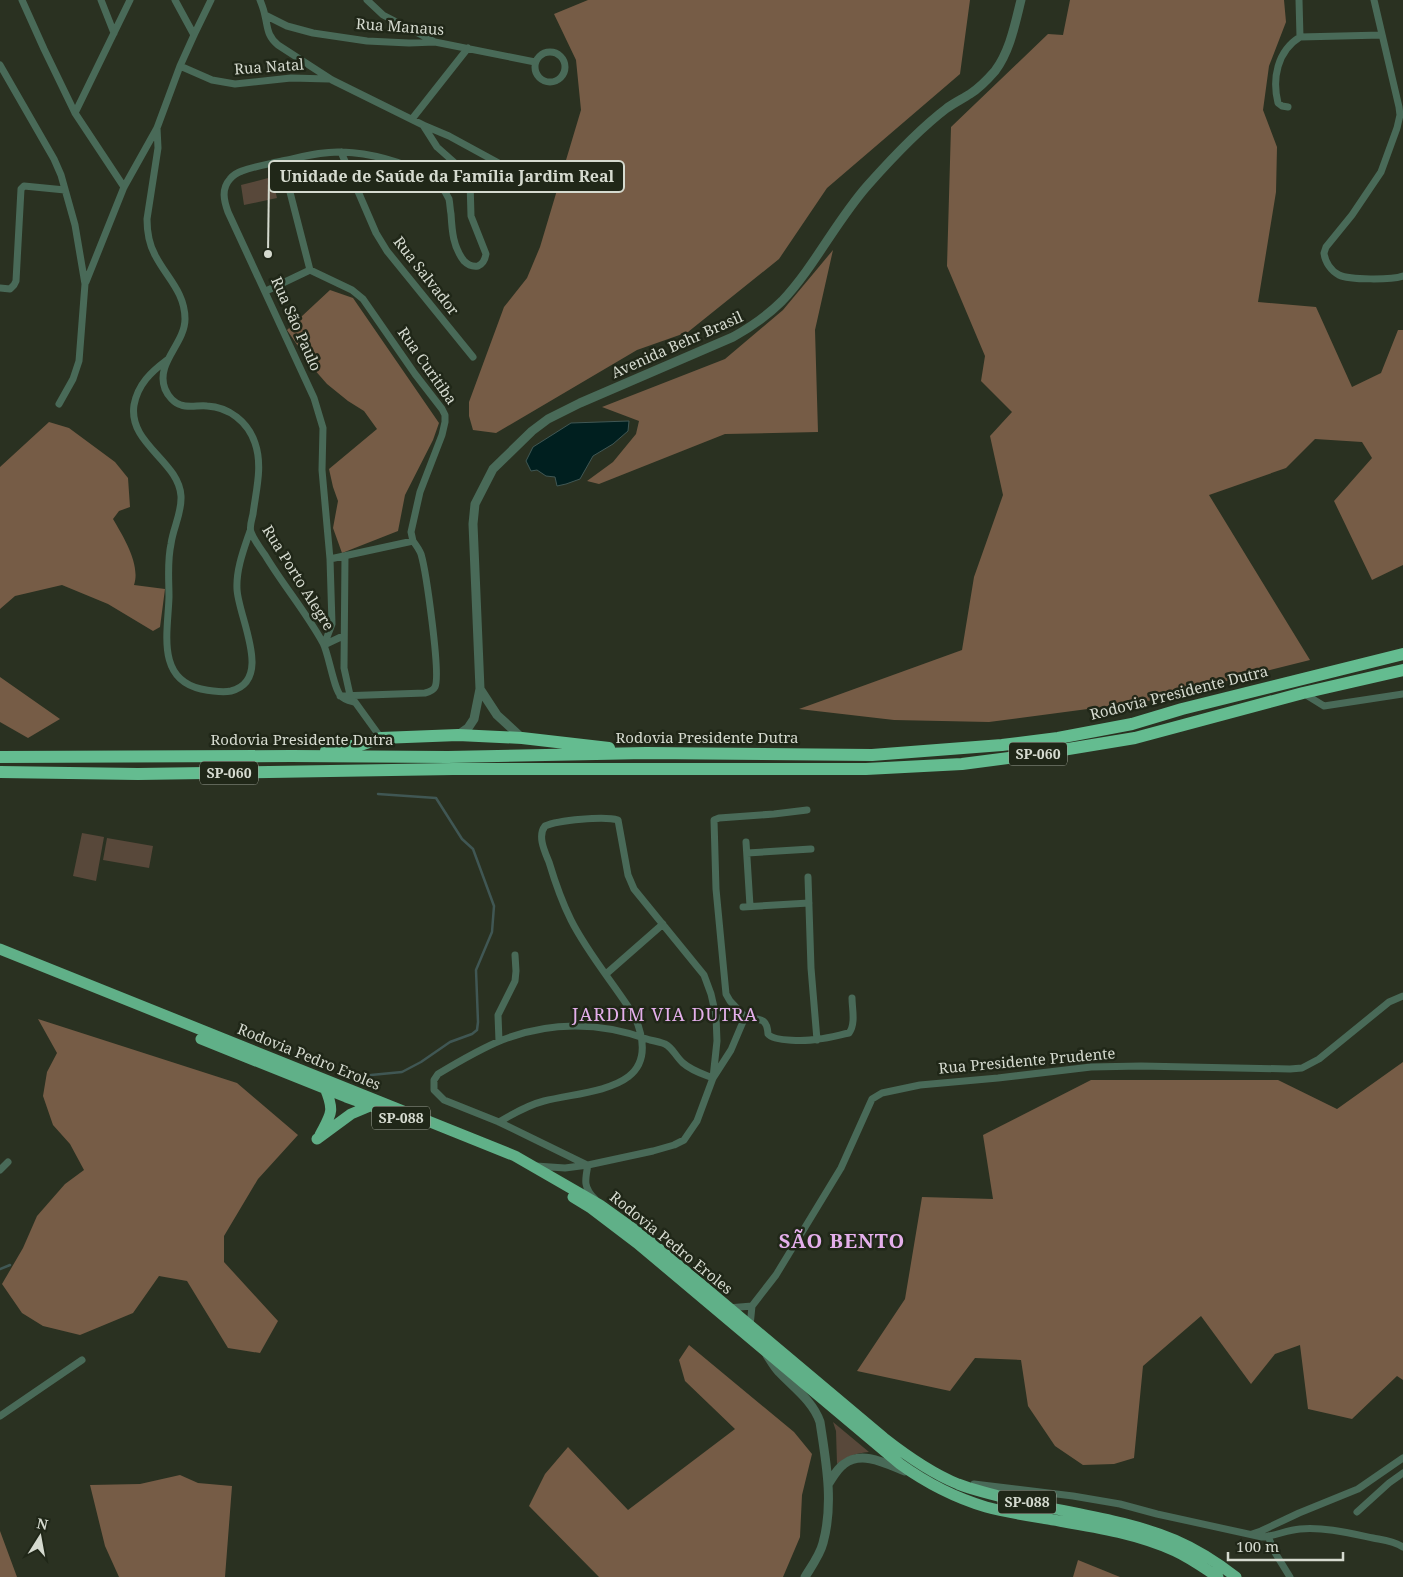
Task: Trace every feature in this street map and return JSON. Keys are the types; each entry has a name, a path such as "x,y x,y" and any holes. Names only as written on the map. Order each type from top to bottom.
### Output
{"highway":[{"name":"Rodovia Presidente Dutra","path":"0,758 448,758 646,753 872,755 1012,744 1058,738 1132,724 1182,709 1403,654"},
{"name":"Rodovia Presidente Dutra","path":"0,772 138,774 454,768 857,769 962,764 1032,755 1135,738 1303,693 1403,670"},
{"path":"296,757 362,744 381,738 458,735 522,738 646,753"},
{"name":"Rodovia Pedro Eroles","path":"0,949 515,1156 600,1205 646,1238 884,1438 935,1473 959,1484 989,1494 1150,1531 1176,1540 1202,1554 1236,1577"},
{"name":"Rodovia Pedro Eroles","path":"0,954 161,1022 512,1163 583,1204 637,1243 900,1464 938,1487 985,1507 1106,1530 1153,1543 1182,1555 1218,1577"},
{"path":"325,1088 330,1101 330,1117 317,1140 351,1114 370,1106"}],"street":[{"path":"22,0 75,113 124,187"},
{"path":"101,0 114,33"},
{"path":"75,113 130,0"},
{"path":"175,0 194,35"},
{"path":"85,284 124,187 157,128 180,66 211,0"},
{"name":"Rua São Paulo","path":"260,0 267,30 273,41 332,80 423,125 437,147 464,172 470,181 471,216 486,254 482,264 470,266 466,263 455,243 450,202 445,192 435,180 396,162 363,154 323,152 239,171 225,187 224,195 228,212 314,398 323,428 322,470 330,559 332,624 324,645"},
{"path":"366,0 383,15 435,42"},
{"name":"Avenida Behr Brasil","path":"458,735 468,728 474,718 480,689 473,524 475,504 493,470 532,431 548,419 733,337 756,323 781,302 805,274 842,218 868,185 928,124 948,107 972,93 994,72 1004,57 1020,0"},
{"path":"1299,0 1300,37"},
{"path":"1374,0 1400,115 1381,172 1324,252 1330,268 1340,276 1371,279 1390,279 1403,276"},
{"name":"Rua Manaus","path":"265,15 287,26 313,33 409,44 435,42 535,62"},
{"path":"1288,107 1278,103 1276,73 1277,66 1292,42 1300,37 1382,35"},
{"path":"412,119 468,48"},
{"path":"555,52 562,58 565,67 564,72 557,80 552,82 542,80 535,72 535,62 541,54 555,52"},
{"path":"0,65 54,159 61,175 75,225 85,284 79,361 73,379 59,404"},
{"name":"Rua Natal","path":"180,66 212,80 235,84 291,78 332,80"},
{"path":"423,125 449,136 535,183"},
{"name":"Rua Porto Alegre","path":"157,128 158,148 147,219 147,231 155,256 180,294 185,320 180,339 167,360 163,382 167,393 173,401 180,405 222,409 234,415 250,432 255,443 260,468 250,531 324,645 340,696"},
{"name":"Rua Salvador","path":"341,152 376,233 387,252 473,357"},
{"path":"266,291 310,270 282,161"},
{"path":"0,288 10,289 16,281 21,190 24,186 65,190"},
{"name":"Rua Curitiba","path":"310,270 352,290 363,299 445,415 442,435 420,492 411,532 413,541"},
{"path":"167,360 152,371 140,387 134,405 134,414 135,423 146,443 176,478 181,494 181,506 168,558 167,652 172,669 184,683 193,687 218,692 230,691 246,684 250,676 253,657 238,596 237,581 243,551 250,531"},
{"path":"330,559 413,541 420,551 425,573 435,651 436,680 435,687 431,692 340,696"},
{"path":"345,556 344,668 350,695 381,738"},
{"path":"324,645 343,636"},
{"path":"480,689 498,715 522,738"},
{"path":"1303,693 1324,706 1403,694"},
{"path":"340,696 354,702"},
{"path":"807,810 714,820 716,889 726,994 745,1018 766,1022 768,1034 771,1038 817,1040 849,1032 852,1029 852,998"},
{"path":"499,1122 521,1109 543,1101 600,1090 623,1082 631,1075 642,1056 641,1035 635,1016 580,937 558,888 543,844 542,833 545,826 554,822 616,819 619,823 628,875 634,889 704,975 716,1016 717,1040 713,1078"},
{"path":"746,842 746,906 809,902"},
{"path":"747,853 811,849"},
{"path":"808,877 811,968 817,1040"},
{"path":"606,974 662,924"},
{"path":"499,1041 498,1015 515,981 515,955"},
{"name":"Rua Presidente Prudente","path":"752,1306 776,1275 841,1168 872,1099 882,1092 920,1085 1091,1067 1302,1068 1334,1048 1389,1002 1403,996"},
{"path":"534,1166 566,1168 588,1165 674,1145 684,1140 697,1121 713,1078 730,1050 745,1018"},
{"path":"588,1165 499,1122 444,1100 434,1090 434,1080 438,1074 499,1041 536,1030 576,1025 641,1035 668,1046 686,1066 713,1078"},
{"path":"0,1170 8,1162"},
{"path":"588,1165 585,1181 588,1192 600,1205"},
{"path":"728,1308 752,1306 750,1326"},
{"path":"762,1349 777,1370 805,1398 820,1422 829,1483 828,1507 823,1545 805,1577"},
{"path":"0,1416 82,1360"},
{"path":"829,1483 840,1467 846,1462 864,1458 871,1458 916,1475"},
{"path":"1249,1534 1261,1531 1358,1489 1403,1458"},
{"path":"935,1473 981,1486 1073,1496 1120,1504 1249,1534 1268,1536 1293,1530 1318,1529 1374,1538 1392,1542 1403,1547"},
{"path":"1358,1512 1389,1483 1403,1473"},
{"path":"1268,1536 1274,1551 1290,1577"}],"shaded area":[{"path":"588,0 970,0 960,74 827,188 779,259 688,332 637,350 496,433 473,430 469,416 469,402 504,307 527,278 540,247 581,110 576,60 554,14"},
{"path":"1070,0 1284,0 1286,22 1269,66 1263,110 1277,147 1276,192 1258,302 1316,307 1352,387 1381,373 1398,330 1403,330 1403,565 1372,580 1334,501 1372,458 1362,442 1315,439 1286,468 1209,495 1310,660 1148,701 989,722 894,720 799,709 962,650 974,577 1003,495 990,436 1012,412 981,381 985,356 947,266 951,127 1048,34 1063,35"},
{"path":"272,177 277,198 244,205 241,185"},
{"path":"833,250 815,330 818,432 725,434 599,484 587,481 613,462 636,434 639,421 602,407 725,359 783,310"},
{"path":"330,290 353,298 439,423 433,440 405,495 398,531 342,553 333,528 338,501 329,469 377,429 364,411 327,384 313,368 287,330"},
{"path":"49,422 69,428 115,462 128,478 130,507 119,511 113,519 126,542 133,560 136,577 134,585 165,589 160,627 153,631 108,604 62,585 15,596 0,609 0,467"},
{"path":"0,677 60,719 28,738 0,722"},
{"path":"82,833 104,837 96,881 73,876"},
{"path":"107,838 153,846 149,868 103,860"},
{"path":"38,1019 237,1083 298,1135 258,1179 224,1236 224,1262 278,1321 260,1353 228,1348 187,1281 159,1276 133,1313 80,1335 43,1326 22,1313 2,1284 23,1248 37,1216 65,1184 84,1170 70,1144 53,1125 43,1096 47,1072 57,1053"},
{"path":"1403,1062 1403,1380 1397,1376 1352,1419 1308,1409 1300,1345 1275,1354 1251,1384 1201,1316 1143,1366 1134,1458 1114,1464 1083,1465 1055,1446 1028,1406 1021,1360 975,1358 950,1391 857,1371 905,1299 922,1197 993,1199 983,1135 1091,1080 1278,1080 1337,1109"},
{"path":"689,1345 794,1432 812,1454 802,1495 800,1537 783,1577 599,1577 529,1506 545,1474 568,1447 628,1510 735,1429 685,1381 679,1360"},
{"path":"833,1422 869,1452 852,1455 837,1464 836,1431"},
{"path":"180,1475 198,1483 232,1486 225,1577 119,1577 105,1546 90,1485 140,1484"},
{"path":"0,1531 17,1577 0,1577"},
{"path":"1078,1560 1120,1577 1073,1577"}],"water":[{"path":"629,421 628,431 613,444 593,456 580,479 557,486 555,477 546,476 537,470 531,471 526,461 533,447 571,423"}],"waterway":[{"path":"371,1075 402,1072 421,1062 450,1042 472,1034 477,1030 476,970 492,932 494,906 473,849 462,839 436,798 378,794"},
{"path":"0,1269 10,1265"}],"place":[{"name":"Unidade de Saúde da Família Jardim Real","path":"268,254"}],"district":[{"name":"JARDIM VIA DUTRA","path":"665,1015"},
{"name":"SÃO BENTO","path":"842,1241"}]}
